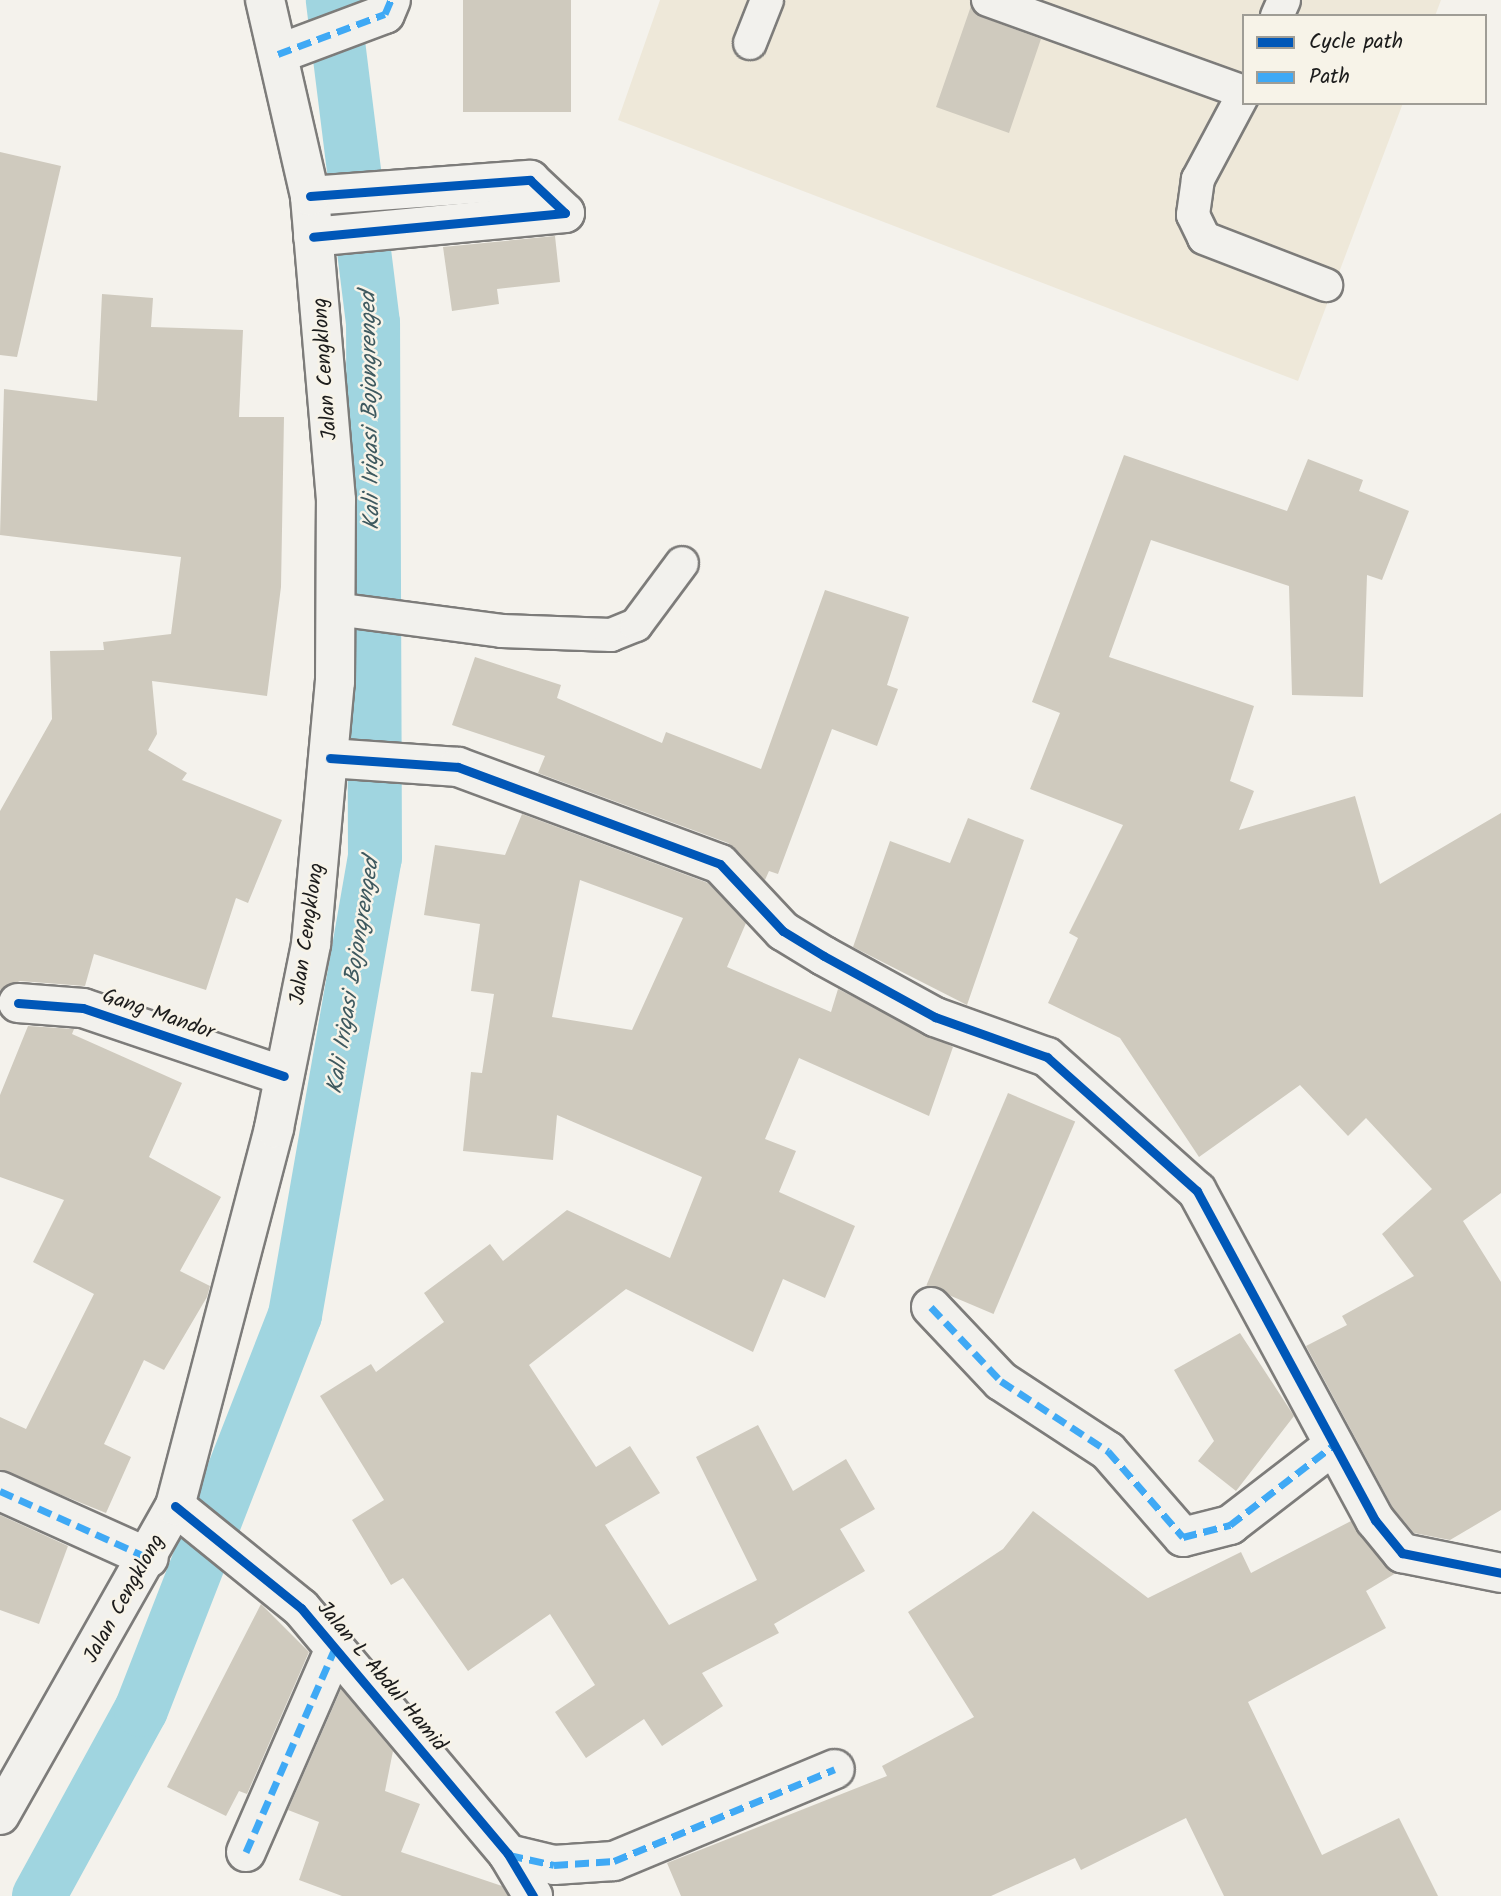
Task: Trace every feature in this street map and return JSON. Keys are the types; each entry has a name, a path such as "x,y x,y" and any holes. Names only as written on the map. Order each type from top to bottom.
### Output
{"street":[{"name":"Jalan Cengklong","path":"0,1815 149,1558 187,1518 284,1076 348,758 346,610 326,332 329,234 310,196 290,48 265,0"},
{"path":"290,48 379,10"},
{"path":"310,196 347,190 486,199 329,234"},
{"path":"348,758 458,767 720,864 783,931 824,956 935,1017 1047,1057 1197,1191 1375,1520 1402,1553 1501,1573"},
{"name":"Gang Mandor","path":"18,1003 83,1008 284,1076"},
{"path":"931,1307 1001,1381 1108,1451 1183,1537 1230,1525 1334,1445"},
{"path":"0,1491 149,1558"},
{"name":"Jalan L Abdul Hamid","path":"187,1518 301,1608 508,1854 533,1896"},
{"path":"246,1852 335,1648"},
{"path":"508,1854 554,1865 614,1861 835,1769"}],"lane":[{"path":"750,43 767,0"},
{"path":"988,0 1242,92"},
{"path":"1242,97 1198,179 1194,215 1204,238 1326,285"},
{"path":"346,610 502,631 611,635 636,625 682,563"}],"shaded area":[{"path":"660,0 1441,0 1436,14 1242,14 1242,105 1402,105 1298,381 618,120"}],"building":[{"path":"463,0 571,0 571,112 463,112"},
{"path":"971,6 982,17 1041,39 1009,133 936,107"},
{"path":"0,152 61,166 17,357 0,355"},
{"path":"555,236 560,282 497,289 499,304 452,311 443,247"},
{"path":"102,294 153,298 151,327 243,330 239,417 284,417 281,587 267,696 152,681 157,734 148,750 187,773 182,780 282,820 248,903 236,898 206,990 94,954 85,986 20,981 0,990 0,811 52,719 50,651 104,650 103,642 171,634 181,557 0,535 4,389 97,401"},
{"path":"1124,455 1287,511 1308,459 1363,480 1359,491 1409,511 1382,580 1367,575 1363,697 1292,695 1289,586 1151,540 1109,657 1254,706 1230,781 1254,791 1239,830 1355,796 1380,884 1501,813 1501,1193 1463,1221 1501,1282 1501,1510 1450,1540 1414,1533 1393,1508 1306,1346 1347,1325 1342,1316 1414,1276 1382,1234 1432,1189 1366,1118 1348,1136 1300,1085 1199,1157 1120,1038 1048,1003 1078,938 1069,933 1123,825 1030,789 1060,713 1032,702"},
{"path":"825,590 909,617 887,685 898,689 877,746 832,729 778,874 769,871 765,880 728,843 538,773 545,756 452,725 475,657 561,685 557,698 662,743 666,732 761,769"},
{"path":"522,814 708,883 746,923 727,967 831,1012 838,989 953,1047 929,1116 799,1058 765,1139 796,1151 779,1192 855,1226 825,1298 783,1279 753,1352 626,1289 529,1365 596,1467 630,1446 660,1493 605,1525 669,1625 757,1580 696,1457 758,1425 793,1491 846,1459 875,1509 840,1529 865,1571 774,1624 779,1633 702,1673 723,1706 662,1746 644,1719 586,1758 555,1712 595,1685 550,1614 468,1671 403,1578 391,1585 352,1520 384,1500 320,1396 371,1364 376,1372 444,1322 424,1293 490,1244 503,1261 567,1210 670,1258 702,1177 557,1115 553,1160 463,1151 471,1072 482,1073 494,994 471,991 480,924 424,915 435,845 505,855","holes":["580,880 683,918 632,1030 552,1017"]},
{"path":"968,818 1024,840 967,1005 853,947 890,841 950,863"},
{"path":"28,1026 74,1029 72,1034 182,1083 149,1157 221,1197 180,1271 210,1286 207,1297 164,1370 144,1360 104,1444 131,1457 106,1513 0,1470 0,1417 26,1429 94,1294 33,1262 64,1200 0,1177 0,1095"},
{"path":"1008,1093 1075,1122 994,1314 926,1285"},
{"path":"1240,1333 1294,1416 1236,1491 1198,1461 1214,1441 1174,1370"},
{"path":"1033,1511 1148,1598 1241,1552 1251,1573 1351,1521 1396,1573 1366,1591 1386,1628 1248,1702 1322,1855 1399,1818 1438,1896 1224,1896 1186,1818 1081,1870 1075,1858 991,1896 681,1896 667,1863 887,1776 882,1766 974,1717 908,1612 1003,1549"},
{"path":"0,1515 68,1546 39,1624 0,1610"},
{"path":"261,1604 309,1652 247,1794 239,1791 226,1816 167,1787"},
{"path":"341,1689 393,1751 385,1791 420,1804 401,1852 502,1886 508,1896 342,1896 299,1880 319,1822 288,1810"}],"waterway":[{"name":"Kali Irigasi Bojongrenged","path":"39,1896 141,1710 295,1315 375,858 373,323 333,0"}],"marked path":[{"path":"278,54 385,14 391,0"},
{"path":"931,1307 1001,1381 1108,1451 1183,1537 1230,1525 1334,1445"},
{"path":"0,1491 149,1558"},
{"path":"246,1852 335,1648"},
{"path":"509,1855 554,1865 614,1861 835,1769"}],"cycle path":[{"path":"310,196 530,180 565,213 313,237"},
{"path":"330,758 458,767 720,864 783,931 824,956 935,1017 1047,1057 1197,1191 1375,1520 1402,1553 1501,1573"},
{"path":"18,1003 83,1008 284,1076"},
{"path":"175,1506 301,1608 508,1854 533,1896"}]}
